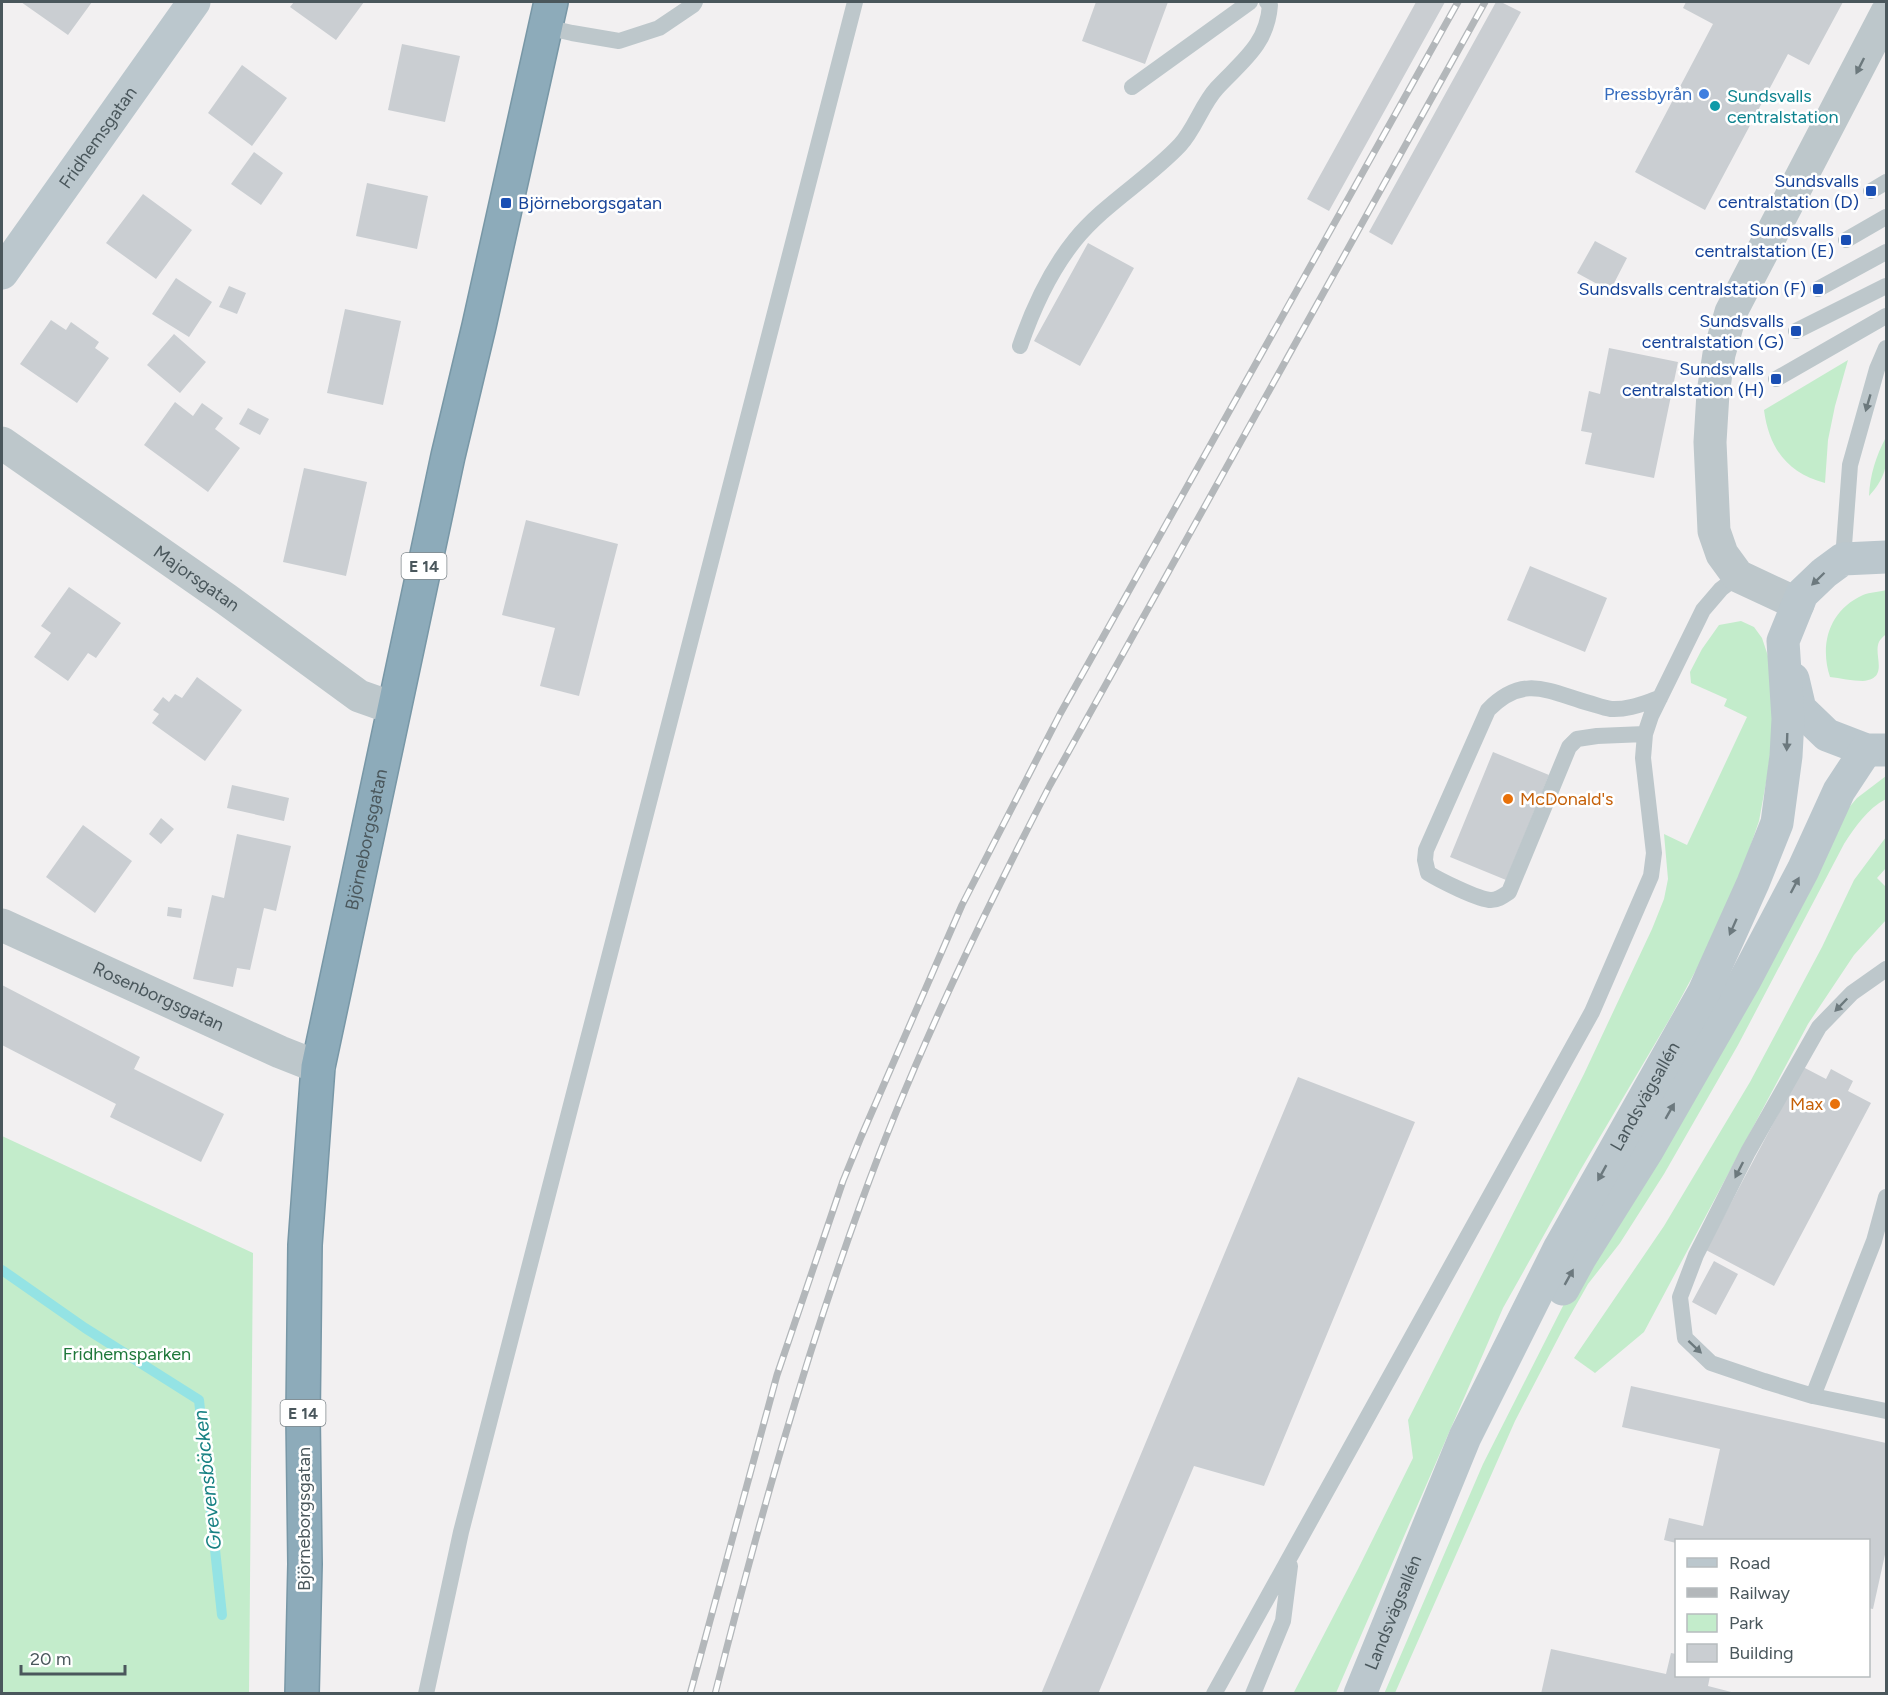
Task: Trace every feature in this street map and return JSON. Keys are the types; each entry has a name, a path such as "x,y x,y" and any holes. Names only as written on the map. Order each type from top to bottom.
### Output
{"highway":[{"name":"Björneborgsgatan","path":"302,1694 305,1564 303,1418 305,1245 318,1067 448,456 482,317 549,14"}],"main road":[{"name":"Fridhemsgatan","path":"2,273 194,2"},
{"path":"1843,559 1887,557"},
{"name":"Landsvägsallén","path":"1360,1694 1465,1437 1560,1247 1704,992 1757,873 1777,824 1786,756 1788,719 1783,641 1802,594 1843,559"},
{"name":"Landsvägsallén","path":"1428,1530 1580,1258 1647,1151 1745,980 1803,870 1839,791 1876,750 1827,735 1800,709 1783,641"}],"street":[{"path":"1798,604 1738,576 1722,554 1714,531 1710,442 1714,383 1719,354 1731,312 1887,14"},
{"name":"Majorsgatan","path":"2,443 226,598 359,696 393,708"},
{"name":"Rosenborgsgatan","path":"2,925 280,1052 318,1067"}],"lane":[{"path":"549,14 572,33 619,41 660,27 695,2"},
{"path":"426,1694 461,1532 855,2"},
{"path":"1132,87 1250,2"},
{"path":"1020,345 1033,310 1052,274 1075,240 1104,209 1149,175 1182,143 1216,89 1246,60 1259,41 1267,23 1270,5 1268,2"},
{"path":"1871,191 1887,182"},
{"path":"1846,240 1887,217"},
{"path":"1818,289 1887,252"},
{"path":"1796,331 1887,286"},
{"path":"1776,379 1887,316"},
{"path":"1843,559 1850,465 1878,369 1887,348"},
{"path":"1214,1694 1592,1012 1651,876 1654,853 1643,758 1645,734 1703,610 1721,589 1738,576"},
{"path":"1645,734 1577,739 1569,747 1509,892 1498,899 1489,900 1438,880 1428,873 1425,860 1426,850 1488,710 1498,699 1516,691 1536,687 1556,691 1609,709 1630,708 1660,698"},
{"path":"1887,969 1852,993 1819,1027 1727,1193 1696,1255 1680,1297 1685,1338 1711,1363 1813,1396 1887,1411"},
{"path":"1813,1396 1874,1241 1887,1197"},
{"path":"1253,1694 1283,1621 1291,1556"}],"green space":[{"path":"1848,360 1828,440 1825,483 1800,473 1782,457 1770,436 1764,410"},
{"path":"1886,437 1885,469 1880,482 1869,496 1874,466"},
{"path":"1886,590 1886,634 1878,645 1878,672 1871,679 1863,681 1830,677 1826,652 1827,640 1835,619 1852,601 1869,593"},
{"path":"1741,621 1754,627 1762,638 1768,656 1776,700 1768,772 1759,821 1729,909 1669,1020 1581,1169 1503,1308 1336,1693 1293,1694 1413,1458 1408,1420 1584,1074 1652,929 1664,899 1668,879 1664,834 1687,845 1747,717 1724,706 1727,699 1691,683 1690,672 1702,649 1719,625"},
{"path":"1886,776 1886,799 1867,813 1844,844 1738,1045 1664,1174 1620,1243 1588,1284 1566,1323 1515,1421 1395,1693 1384,1694 1483,1464 1566,1300 1840,818 1857,798"},
{"path":"1886,837 1886,868 1877,878 1886,887 1886,920 1854,955 1808,1024 1644,1332 1595,1373 1574,1358 1664,1226 1750,1082 1822,947 1854,880"},
{"name":"Fridhemsparken","path":"2,1136 253,1253 249,1693 2,1693"}],"building":[{"path":"21,2 92,2 68,35"},
{"path":"294,2 364,2 336,40 290,7"},
{"path":"1096,2 1168,2 1145,64 1082,41"},
{"path":"1416,2 1445,2 1329,211 1307,199"},
{"path":"1496,2 1501,2 1521,12 1392,245 1369,232"},
{"name":"Sundsvalls centralstation","path":"1686,2 1843,2 1809,65 1788,54 1705,210 1635,172 1713,24 1683,8"},
{"path":"402,44 460,56 445,122 388,110"},
{"path":"242,65 287,98 252,146 208,113"},
{"path":"254,152 283,173 261,205 231,184"},
{"path":"367,183 428,196 417,249 356,236"},
{"path":"143,194 192,230 156,279 106,243"},
{"path":"1595,241 1627,258 1610,291 1577,273"},
{"path":"1088,243 1134,268 1080,366 1034,341"},
{"path":"176,278 212,302 189,337 152,314"},
{"path":"229,286 246,293 237,314 219,307"},
{"path":"345,309 401,321 383,405 327,393"},
{"path":"51,320 66,330 71,322 99,342 95,348 109,358 77,403 20,364"},
{"path":"174,334 206,362 180,393 147,365"},
{"path":"1609,348 1678,362 1654,478 1585,464 1592,433 1581,431 1589,391 1600,394"},
{"path":"175,402 193,416 202,403 223,418 215,429 240,448 208,492 144,445"},
{"path":"248,408 269,419 260,435 239,424"},
{"path":"304,468 367,482 346,576 283,562"},
{"path":"526,520 618,544 579,696 540,686 555,628 502,615"},
{"path":"1530,566 1607,598 1585,652 1507,620"},
{"path":"69,587 121,623 96,658 88,653 68,681 34,657 51,633 41,626"},
{"path":"197,677 242,710 205,761 152,723 159,714 153,710 163,697 169,702 175,694 182,698"},
{"path":"1493,752 1549,775 1506,880 1450,857"},
{"path":"232,785 289,798 284,821 227,808"},
{"path":"161,818 174,829 161,844 149,834"},
{"path":"83,825 132,861 95,913 46,877"},
{"path":"237,834 291,846 276,911 264,908 250,970 237,968 233,987 193,979 212,895 224,898"},
{"path":"168,907 182,909 181,918 167,916"},
{"path":"2,985 140,1057 134,1069 224,1114 201,1162 110,1117 116,1104 2,1045"},
{"path":"1803,1067 1826,1079 1831,1069 1853,1081 1848,1091 1871,1103 1774,1286 1706,1250"},
{"path":"1298,1077 1415,1122 1264,1486 1194,1466 1098,1694 1041,1694"},
{"path":"1714,1261 1738,1274 1716,1315 1692,1302"},
{"path":"1631,1386 1886,1443 1886,1550 1873,1609 1870,1608 1870,1539 1675,1539 1675,1543 1664,1540 1669,1518 1703,1526 1720,1449 1622,1427"},
{"path":"1551,1649 1666,1674 1671,1653 1675,1654 1675,1677 1710,1677 1708,1686 1739,1694 1541,1694"}],"waterway":[{"name":"Grevensbäcken","path":"2,1270 85,1328 199,1400 222,1615"}],"railway":[{"path":"690,1694 777,1375 843,1181 962,905 1060,714 1458,2"},
{"path":"715,1694 764,1508 800,1385 861,1203 925,1043 998,887 1050,785 1485,2"}],"place":[{"name":"Pressbyrån","path":"1704,94"},
{"name":"Sundsvalls centralstation","path":"1715,106"},
{"name":"Sundsvalls centralstation (D)","path":"1871,191"},
{"name":"Björneborgsgatan","path":"506,203"},
{"name":"Sundsvalls centralstation (E)","path":"1846,240"},
{"name":"Sundsvalls centralstation (F)","path":"1818,289"},
{"name":"Sundsvalls centralstation (G)","path":"1796,331"},
{"name":"Sundsvalls centralstation (H)","path":"1776,379"},
{"name":"McDonald's","path":"1508,799"},
{"name":"Max","path":"1835,1104"}]}
